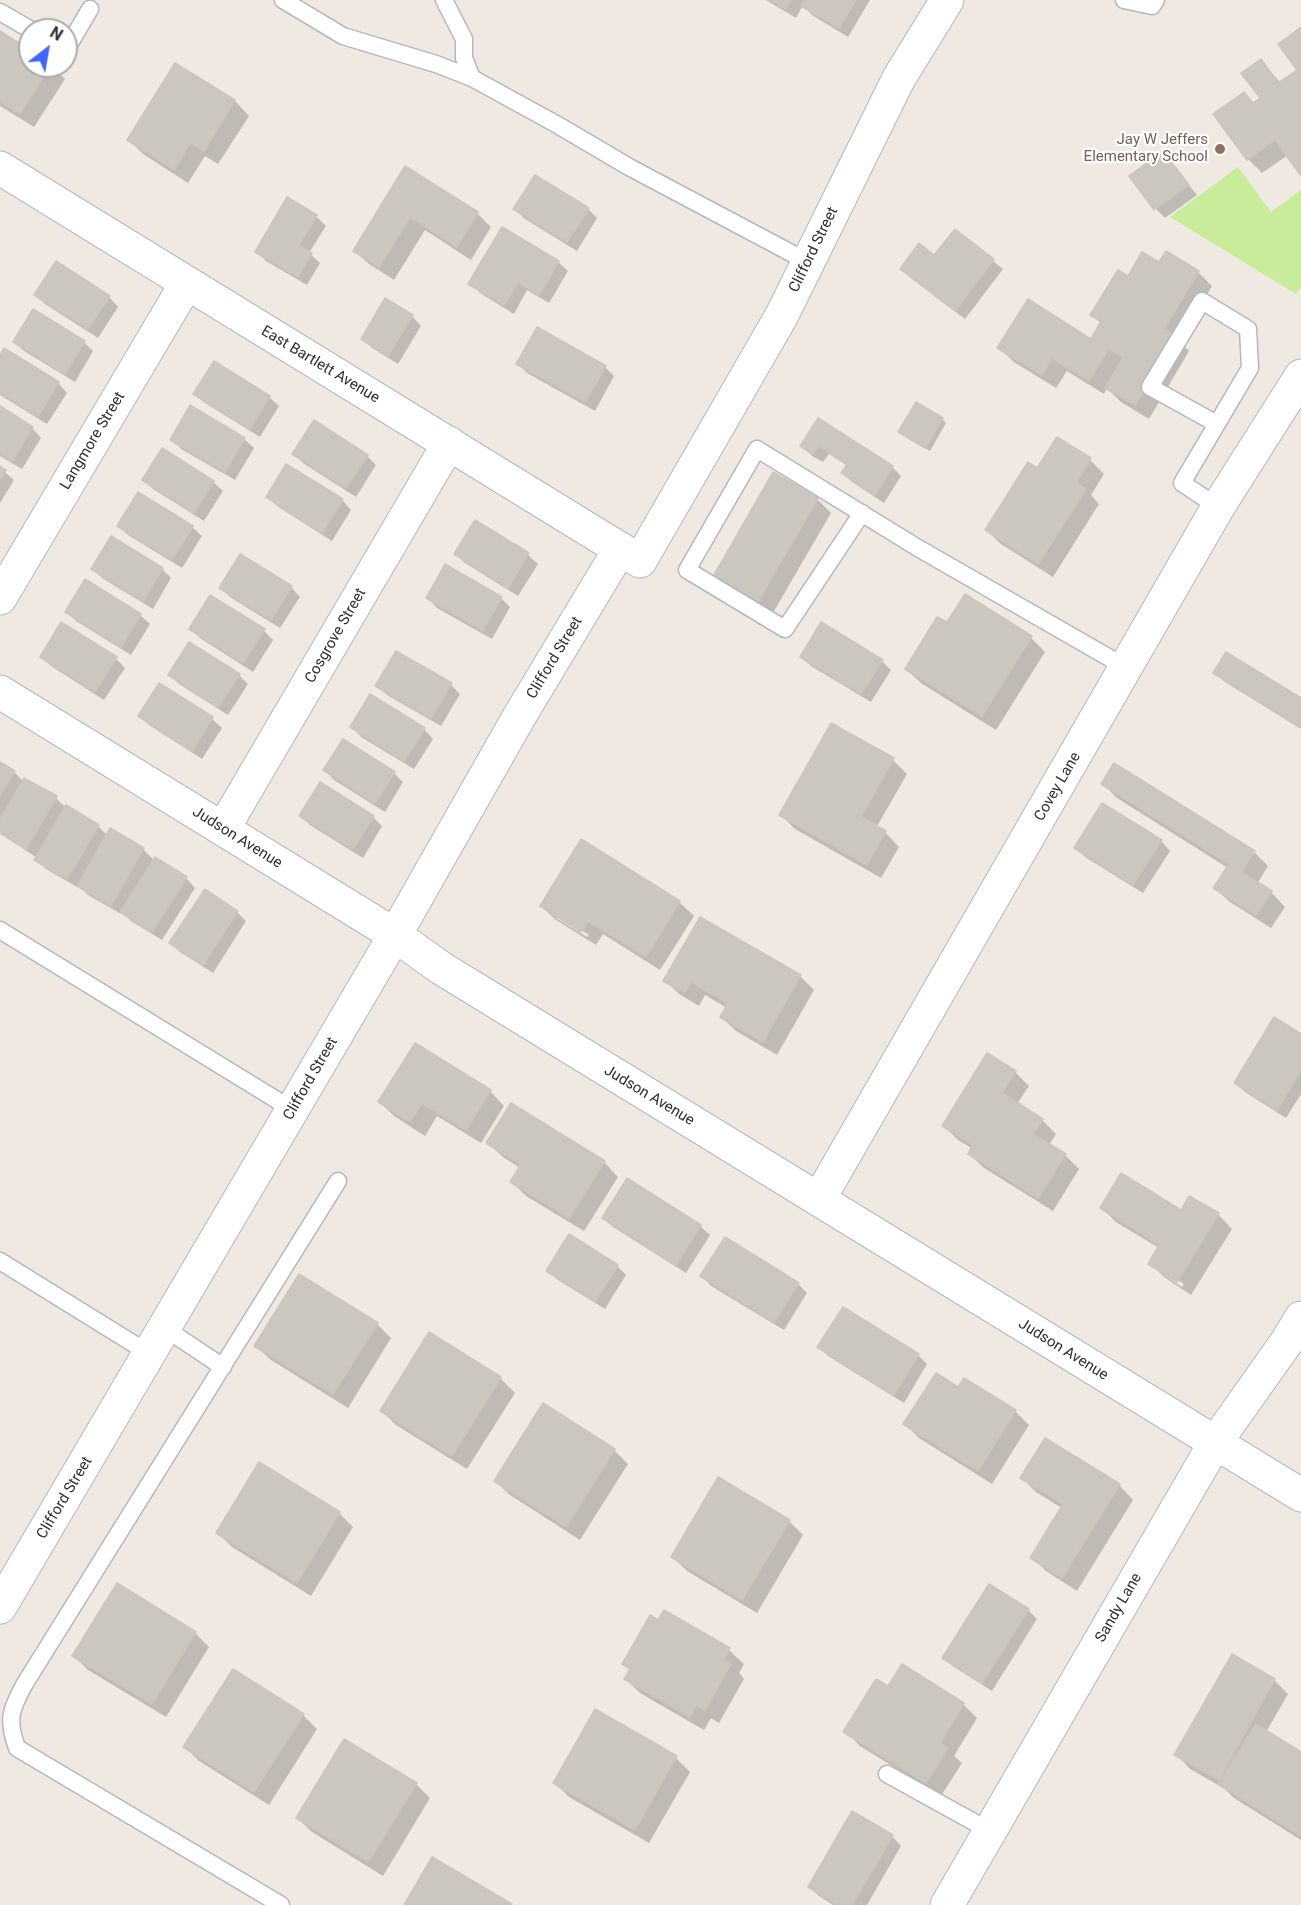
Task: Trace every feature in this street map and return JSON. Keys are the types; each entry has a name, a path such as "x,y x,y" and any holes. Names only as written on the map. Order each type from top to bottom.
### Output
{"street":[{"name":"Clifford Street","path":"0,1607 293,1110 519,717 630,555 782,315 899,78 947,0"},
{"name":"East Bartlett Avenue","path":"0,168 630,555"},
{"name":"Langmore Street","path":"0,598 186,284"},
{"name":"Covey Lane","path":"819,1199 1218,507 1301,376"},
{"name":"Cosgrove Street","path":"223,829 449,443"},
{"name":"Judson Avenue","path":"0,692 395,935 441,968 1301,1495"},
{"name":"Sandy Lane","path":"947,1905 1215,1443 1301,1318"}],"lane":[{"path":"283,0 343,36 424,60 471,78 556,124 628,167 808,262"},
{"path":"444,0 464,39 464,58 471,78"},
{"path":"1124,0 1152,6 1156,0"},
{"path":"78,23 87,3"},
{"path":"0,12 18,22"},
{"path":"1217,424 1150,387 1202,301 1248,329 1250,368 1217,424 1182,483 1218,507"},
{"path":"862,513 785,629 687,570 758,449 862,513 1127,668"},
{"path":"0,930 293,1110"},
{"path":"281,1905 17,1748 9,1727 14,1704 24,1685 338,1181"},
{"path":"0,1261 158,1341 223,1367"},
{"path":"887,1774 990,1831"}],"green space":[{"path":"1238,167 1271,212 1301,190 1301,287 1296,294 1170,217"}],"building":[{"path":"770,0 791,0 786,9"},
{"path":"804,0 856,0 839,28 801,6"},
{"path":"1301,27 1301,176 1275,140 1247,160 1213,114 1244,92 1253,103 1260,98 1241,73 1261,59 1278,83 1297,70 1278,44"},
{"path":"0,31 18,42 18,78 42,78 20,114 0,102"},
{"path":"175,63 235,100 204,151 190,143 174,170 127,140"},
{"path":"1163,151 1189,185 1154,210 1129,176"},
{"path":"405,166 478,212 457,247 410,217 379,267 353,251"},
{"path":"535,175 589,208 567,242 513,209"},
{"path":"287,197 317,215 299,245 312,253 298,277 255,252"},
{"path":"502,227 559,261 539,295 518,282 504,305 468,284"},
{"path":"955,229 994,259 955,311 900,269 919,243 934,255"},
{"path":"1166,251 1199,271 1164,329 1176,336 1135,405 1105,388 1123,357 1091,339 1101,321 1090,315 1118,270 1128,276 1142,252 1159,262"},
{"path":"56,261 110,296 88,329 34,295"},
{"path":"385,298 413,315 388,356 361,339"},
{"path":"1028,299 1108,350 1089,381 1052,358 1042,375 997,348"},
{"path":"33,309 85,341 65,374 13,342"},
{"path":"537,327 606,366 585,402 516,364"},
{"path":"4,348 59,382 38,416 0,393 0,355"},
{"path":"214,361 270,396 250,429 193,394"},
{"path":"916,402 943,418 925,448 898,432"},
{"path":"190,405 245,438 225,472 170,440"},
{"path":"0,406 33,427 12,461 0,454"},
{"path":"818,418 893,466 875,495 841,473 847,464 819,446 813,454 800,446"},
{"path":"314,420 368,455 346,488 292,454"},
{"path":"1057,437 1091,458 1076,483 1086,489 1038,564 985,530 1028,462 1037,468"},
{"path":"162,448 214,481 194,513 142,480"},
{"path":"286,464 343,499 322,533 266,497"},
{"path":"0,466 6,470 0,479"},
{"path":"773,472 818,498 756,605 711,580"},
{"path":"138,492 193,526 172,560 117,526"},
{"path":"475,520 529,553 508,588 454,554"},
{"path":"111,536 163,568 143,601 91,569"},
{"path":"240,554 292,586 271,620 219,588"},
{"path":"445,564 502,597 483,631 426,598"},
{"path":"85,579 141,614 121,647 65,612"},
{"path":"965,594 1032,636 982,716 905,669 937,617 947,622"},
{"path":"210,595 265,629 243,663 189,629"},
{"path":"61,622 117,657 95,692 40,657"},
{"path":"821,622 883,660 861,694 800,657"},
{"path":"189,642 240,674 218,707 168,675"},
{"path":"396,651 452,683 431,718 375,686"},
{"path":"1226,652 1301,698 1301,727 1213,673"},
{"path":"159,683 213,717 192,751 138,716"},
{"path":"370,694 425,728 404,761 350,727"},
{"path":"831,723 894,758 861,817 886,831 867,865 779,815"},
{"path":"343,739 395,772 375,803 323,770"},
{"path":"0,762 15,771 0,795"},
{"path":"1114,763 1255,851 1241,872 1272,891 1256,915 1213,888 1229,864 1101,784"},
{"path":"24,778 57,796 26,849 0,833 0,819"},
{"path":"320,782 374,816 353,849 299,816"},
{"path":"1102,803 1162,840 1133,885 1074,848"},
{"path":"66,805 99,825 67,879 34,860"},
{"path":"110,828 144,848 111,906 77,886"},
{"path":"581,839 680,901 646,957 588,921 581,932 540,906"},
{"path":"155,857 187,877 152,932 120,912"},
{"path":"205,889 238,911 203,965 169,943"},
{"path":"700,917 801,975 763,1042 720,1017 728,1003 691,982 685,993 663,981"},
{"path":"1274,1017 1301,1034 1301,1070 1277,1110 1234,1083"},
{"path":"415,1043 491,1090 466,1130 422,1103 410,1122 378,1102"},
{"path":"987,1053 1016,1071 1002,1093 1043,1119 1033,1134 1066,1154 1038,1198 968,1154 973,1145 942,1126"},
{"path":"511,1103 605,1161 569,1218 510,1182 521,1164 486,1143"},
{"path":"1121,1173 1181,1210 1189,1196 1219,1213 1177,1282 1148,1264 1159,1245 1100,1208"},
{"path":"627,1178 701,1225 676,1265 602,1218"},
{"path":"569,1234 618,1265 595,1301 546,1271"},
{"path":"725,1237 799,1283 774,1322 700,1276"},
{"path":"299,1274 378,1323 333,1394 254,1346"},
{"path":"843,1307 919,1354 894,1395 817,1347"},
{"path":"429,1332 501,1377 452,1456 380,1411"},
{"path":"936,1373 958,1387 964,1378 1016,1410 978,1471 903,1424"},
{"path":"543,1403 615,1449 566,1527 494,1481"},
{"path":"1045,1438 1120,1484 1062,1578 1030,1558 1063,1504 1020,1478"},
{"path":"259,1462 340,1512 297,1583 216,1533"},
{"path":"718,1477 790,1520 742,1600 671,1557"},
{"path":"117,1583 196,1632 152,1704 72,1656"},
{"path":"989,1584 1029,1609 982,1683 942,1658"},
{"path":"664,1610 730,1648 724,1660 731,1664 705,1710 696,1705 690,1717 624,1679 630,1669 622,1664 650,1615 658,1620"},
{"path":"1232,1654 1275,1679 1219,1780 1174,1755"},
{"path":"902,1664 964,1703 940,1743 948,1748 926,1783 843,1732 876,1679 888,1686"},
{"path":"233,1669 304,1714 254,1792 183,1747"},
{"path":"595,1709 677,1756 635,1830 553,1783"},
{"path":"1256,1724 1301,1752 1301,1836 1218,1784"},
{"path":"344,1739 417,1783 368,1862 296,1818"},
{"path":"852,1811 893,1835 852,1905 838,1905 808,1887"},
{"path":"432,1857 512,1904 404,1905"}],"place":[{"name":"Jay W Jeffers Elementary School","path":"1220,149"}]}
